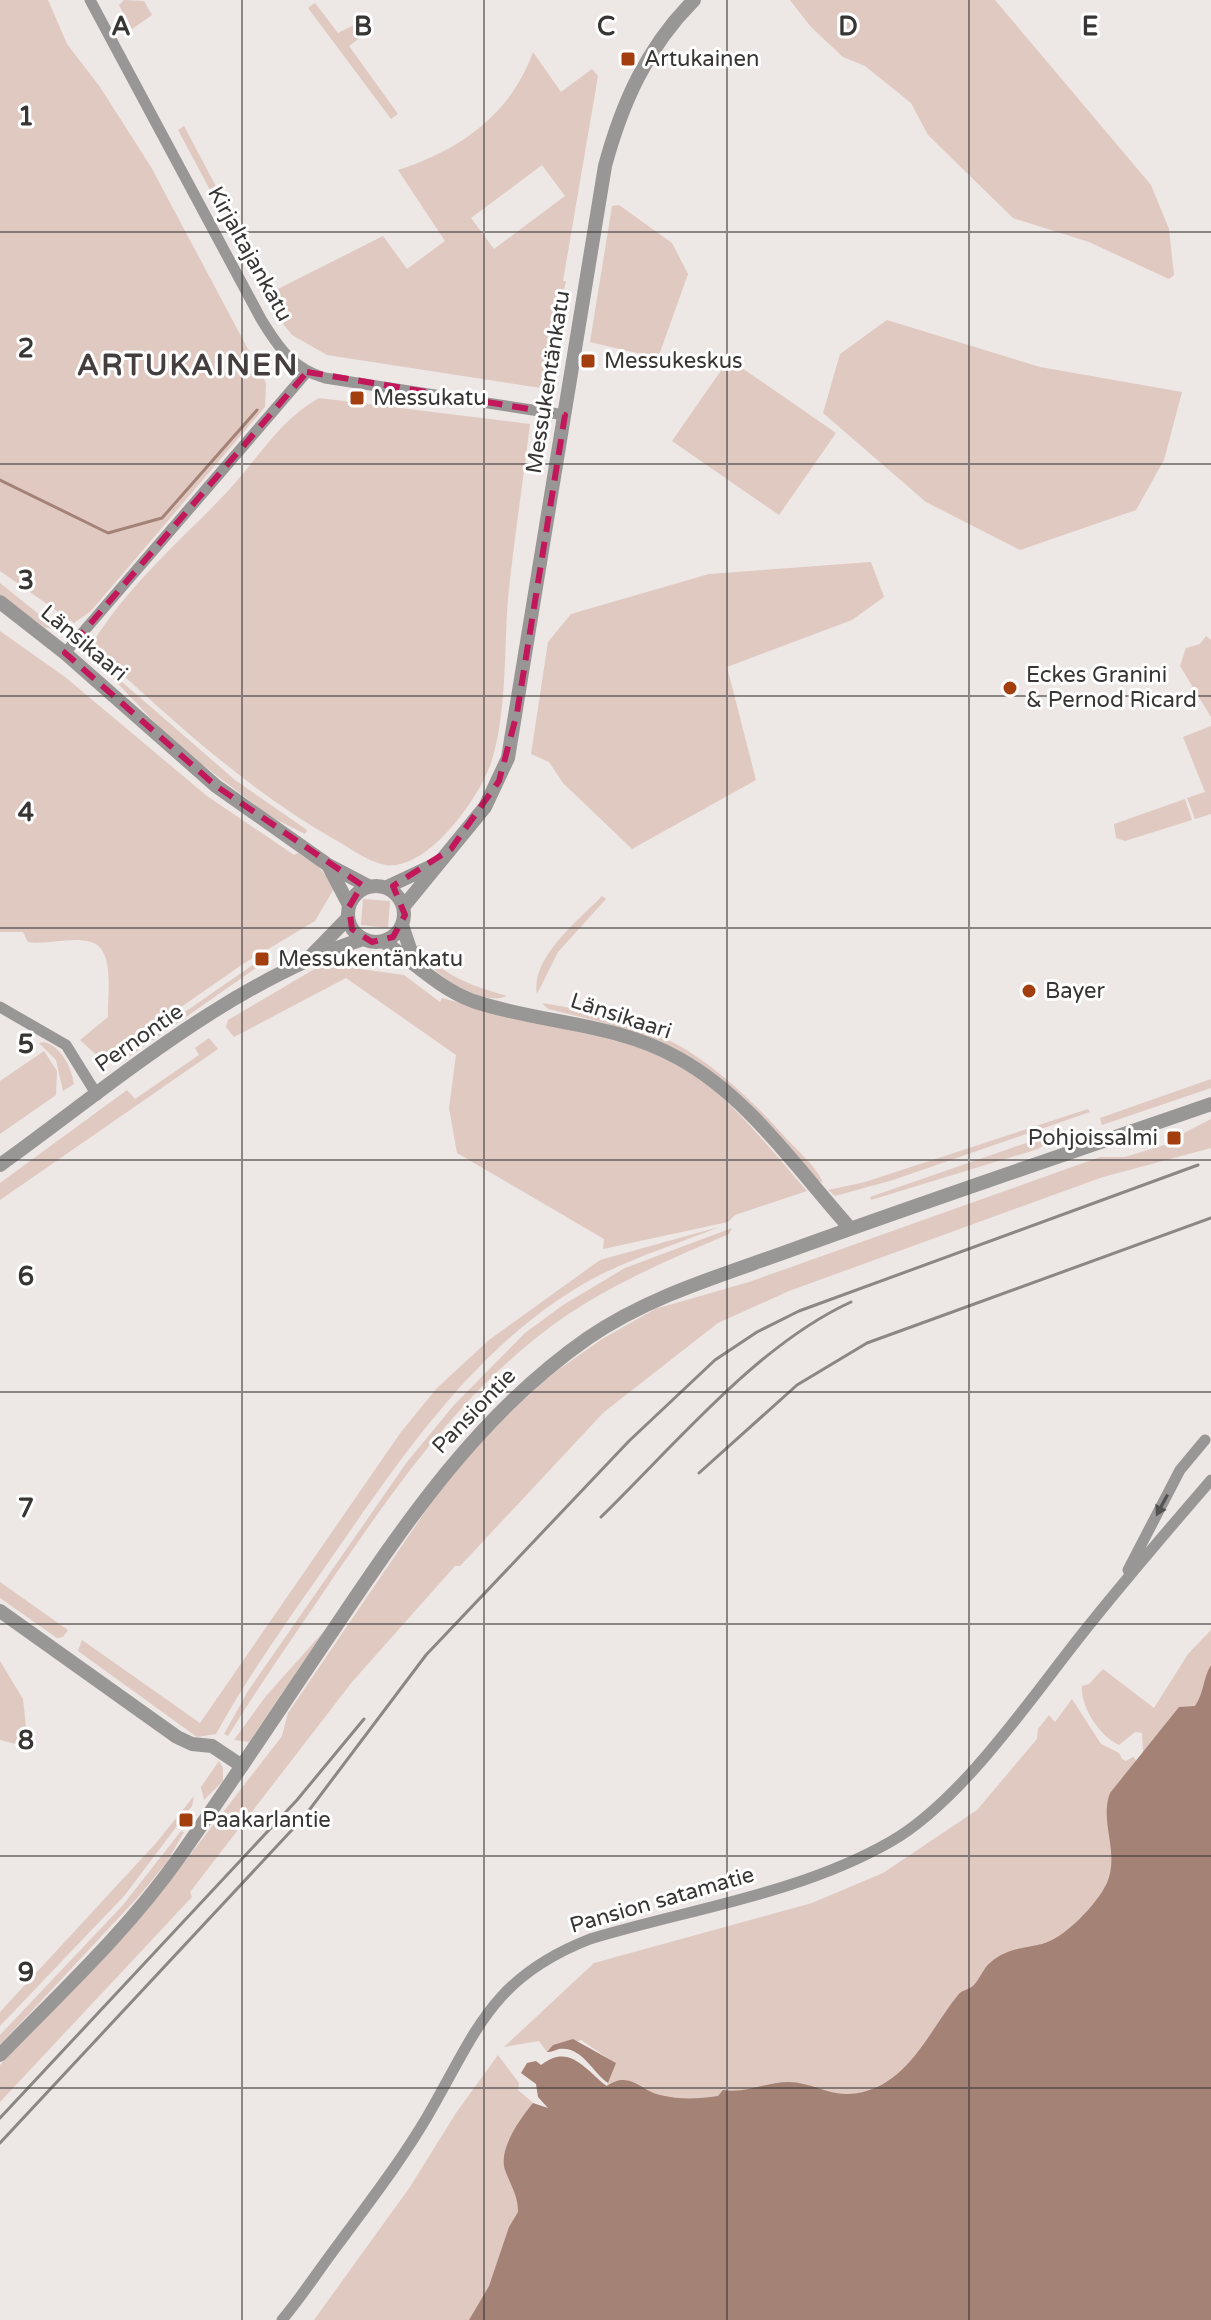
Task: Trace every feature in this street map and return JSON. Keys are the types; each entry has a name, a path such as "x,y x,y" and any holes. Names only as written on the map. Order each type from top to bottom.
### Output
{"street":[{"name":"Kirjaltajankatu","path":"90,0 261,319 281,350 307,372 339,381 565,415"},
{"name":"Messukentänkatu","path":"404,906 485,807 510,751 600,194 619,114 649,54 694,0"},
{"path":"65,653 307,372"},
{"name":"Länsikaari","path":"0,602 65,653 216,786 328,865 368,886"},
{"name":"Länsikaari","path":"328,865 349,911"},
{"name":"Messukentänkatu","path":"387,887 435,865"},
{"path":"402,925 396,934 383,941 363,939 352,929 349,911 357,893 368,886 387,887 397,894 404,906 402,925 415,964"},
{"name":"Pernontie","path":"0,1165 210,1015 310,957 349,911"},
{"name":"Pernontie","path":"310,957 333,953 363,939"},
{"name":"Länsikaari","path":"383,941 436,982 474,1001 615,1033 685,1062 738,1103 850,1228"},
{"path":"0,1007 66,1045 97,1095"},
{"name":"Pansiontie","path":"0,2055 147,1899 242,1766 421,1503 474,1437 528,1385 589,1338 643,1305 850,1228 1211,1104"},
{"name":"Pansion satamatie","path":"1118,1588 1180,1470 1205,1440"},
{"name":"Pansion satamatie","path":"282,2320 387,2177 427,2116 484,2015 525,1975 566,1948 791,1883 892,1841 914,1827 961,1782 1118,1588 1211,1480"},
{"path":"0,1611 177,1737 192,1744 212,1746 242,1766"}],"highlighted area":[{"path":"307,372 565,415 517,713 499,781 451,849 393,886 405,915 393,937 372,942 352,929 349,907 362,885 216,786 65,653"}],"shaded area":[{"path":"0,0 48,0 67,44 100,87 151,167 266,383 265,407 91,611 74,623 0,571"},
{"path":"124,0 144,1 152,15 132,29 119,5"},
{"path":"790,0 995,0 1151,185 1169,229 1174,275 1169,279 1089,242 1013,218 928,135 911,103 865,66 843,57 811,27"},
{"path":"315,3 338,33 356,24 364,35 349,46 398,114 391,119 308,8"},
{"path":"533,52 561,92 592,69 598,76 563,281 566,281 541,388 327,355 292,335 279,319 178,130 184,126 272,292 383,236 407,269 445,241 398,170 442,152 480,127 511,94","holes":["542,165 565,196 494,249 471,218"]},
{"path":"619,205 672,243 688,274 658,358 590,342 612,206"},
{"path":"887,320 1040,367 1182,392 1164,460 1136,510 1020,550 926,502 823,413 840,354"},
{"path":"729,359 836,433 779,515 672,441"},
{"path":"319,398 530,424 508,598 503,701 492,760 477,792 451,828 419,856 402,864 386,865 365,858 267,796 207,749 91,646 138,583 229,490 281,428"},
{"path":"871,562 884,597 852,620 727,667 756,780 632,849 563,783 549,762 531,754 548,642 571,614 709,574"},
{"path":"0,583 61,632 44,627 0,595"},
{"path":"0,631 65,677 207,796 294,855 298,853 317,865 335,887 315,921 243,964 103,1061 80,1040 108,1017 107,964 99,946 76,940 28,942 23,932 0,932"},
{"path":"1206,636 1211,640 1211,717 1180,666 1186,648 1200,644"},
{"path":"91,655 235,780 307,830 305,834 271,817 174,743"},
{"path":"1211,726 1211,814 1195,819 1187,798 1205,792 1183,737"},
{"path":"1185,799 1192,820 1125,841 1116,838 1114,824"},
{"path":"602,896 606,899 558,952 537,994 537,980 549,953"},
{"path":"363,899 390,901 388,928 361,925"},
{"path":"420,945 447,972 470,984 507,996 482,997 455,984 421,956 414,946"},
{"path":"257,962 259,966 117,1065 117,1059"},
{"path":"323,964 404,975 440,1002 442,998 576,1029 642,1049 673,1063 702,1081 731,1106 807,1191 735,1215 728,1222 603,1249 604,1239 457,1153 449,1108 456,1055 346,978 234,1037 226,1027 228,1020"},
{"path":"542,1003 582,1010 649,1031 704,1062 756,1107 811,1165 823,1183 722,1080 683,1053 640,1034 548,1009"},
{"path":"209,1038 218,1049 0,1200 0,1183 127,1090 135,1099 199,1055 195,1048"},
{"path":"44,1042 61,1053 71,1071 74,1084 63,1091 56,1060 39,1043"},
{"path":"44,1051 57,1071 56,1095 0,1134 0,1081"},
{"path":"1211,1079 1211,1088 1102,1125 1100,1118"},
{"path":"1088,1109 1090,1112 893,1180 835,1196 828,1190 865,1182"},
{"path":"1211,1119 1211,1148 1103,1177 789,1291 718,1323 604,1412 460,1566 455,1566 352,1682 190,1892 192,1897 0,2102 0,2065 152,1904 282,1736 288,1713 450,1475 507,1415 551,1375 602,1339 655,1309 749,1282 1100,1157 1125,1157 1181,1140 1180,1135"},
{"path":"1058,1132 1059,1136 1038,1149 871,1200 870,1197"},
{"path":"719,1227 627,1262 575,1289 502,1344 470,1376 384,1482 272,1644 216,1734 197,1737 78,1651 82,1640 200,1723 401,1432 437,1388 489,1340 600,1260"},
{"path":"732,1228 729,1234 646,1271 586,1303 531,1342 498,1371 412,1468 335,1575 228,1736 224,1734 248,1691 407,1462 454,1405 525,1333 563,1305 625,1268"},
{"path":"0,1582 68,1630 63,1637 57,1638 0,1598"},
{"path":"1211,1630 1211,1704 1143,1753 1142,1733 1135,1732 1119,1745 1098,1728 1084,1703 1082,1686 1089,1684 1103,1669 1154,1708 1188,1654"},
{"path":"324,1631 249,1742 234,1740 266,1696"},
{"path":"0,1661 23,1699 27,1736 16,1744 0,1740"},
{"path":"1211,1665 1211,2320 469,2320 489,2286 509,2227 518,2212 505,2170 507,2144 533,2103 548,2108 538,2097 536,2084 521,2073 527,2063 536,2061 541,2065 561,2056 577,2061 607,2086 628,2080 653,2093 682,2098 718,2096 723,2090 781,2083 796,2083 848,2094 868,2091 885,2083 913,2058 958,1995 973,1986 991,1962 1009,1951 1051,1941 1070,1928 1096,1901 1110,1871 1107,1804 1110,1793 1179,1707 1195,1706"},
{"path":"1072,1699 1101,1744 1119,1753 1126,1761 1133,1757 1136,1760 1118,1912 920,2086 751,2113 607,2086 615,2063 581,2040 547,2052 539,2041 504,2047 594,1963 812,1903 883,1873 977,1810 1037,1739 1038,1729 1049,1715 1055,1722"},
{"path":"219,1761 223,1768 223,1781 204,1800 201,1787"},
{"path":"194,1796 192,1806 125,1895 0,2026 0,2012 156,1843"},
{"path":"181,1831 184,1832 167,1862 139,1896 0,2045 0,2035 123,1905"},
{"path":"573,2039 616,2063 608,2083 574,2052 559,2049 547,2052 553,2045"},
{"path":"498,2055 519,2083 518,2090 539,2108 530,2169 489,2320 314,2320 410,2187 456,2113"}],"waterway":[{"path":"0,480 108,533 162,518 257,410"}],"railway":[{"path":"0,2143 304,1817 426,1655 629,1441 715,1360 757,1332 799,1311 1198,1165"},
{"path":"699,1473 797,1385 867,1343 1211,1218"},
{"path":"601,1517 750,1370 816,1321 851,1302"},
{"path":"0,2118 297,1800 364,1719"}],"place":[{"name":"Artukainen","path":"628,59"},
{"name":"Messukeskus","path":"588,361"},
{"name":"Messukatu","path":"357,398"},
{"name":"Eckes Granini & Pernod Ricard","path":"1010,688"},
{"name":"Messukentänkatu","path":"262,959"},
{"name":"Bayer","path":"1029,991"},
{"name":"Pohjoissalmi","path":"1174,1138"},
{"name":"Paakarlantie","path":"186,1820"}],"district":[{"name":"ARTUKAINEN","path":"188,365"}]}
